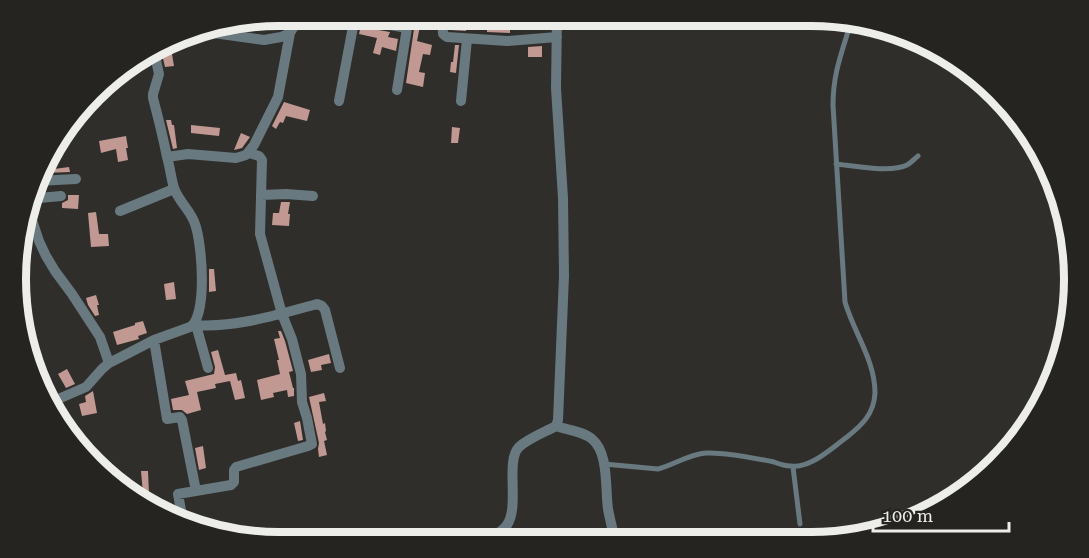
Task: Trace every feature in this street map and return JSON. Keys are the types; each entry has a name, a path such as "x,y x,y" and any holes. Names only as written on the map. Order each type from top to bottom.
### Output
{"street":[{"path":"167,157 188,154 236,158 249,153 278,97 290,33 294,26"},
{"path":"339,101 355,26"},
{"path":"396,26 407,28 397,90"},
{"path":"443,26 444,35 447,37 467,39 507,41 557,37"},
{"path":"500,532 508,524 512,511 514,456 518,448 556,426 558,420 564,276 563,198 556,87 557,26"},
{"path":"216,33 261,40 282,37 290,33"},
{"path":"461,101 467,39"},
{"path":"155,57 159,74 153,98 174,189 197,227 202,282 199,312 195,325 208,368"},
{"path":"181,513 178,494 233,484 236,466 312,444 302,402 301,374 260,234 262,160 259,156 249,153"},
{"path":"46,181 76,179"},
{"path":"120,211 174,189"},
{"path":"261,195 313,196"},
{"path":"39,199 61,196"},
{"path":"32,221 46,256 100,337 109,363"},
{"path":"56,400 86,387 109,363 154,340 195,325 217,326 282,314 317,304 325,310 339,368"},
{"path":"154,340 167,419 180,417 182,420 196,491"},
{"path":"556,426 587,436 594,440 600,449 613,532"}],"lane":[{"path":"604,464 658,469 695,455 713,453 793,467 814,461 860,427 867,419 872,410 875,394 868,355 845,302 836,164 833,87 835,71 849,29"},
{"path":"836,164 880,169 898,168 910,163 918,156"},
{"path":"793,467 800,524"}],"building":[{"path":"361,26 390,32 388,37 398,39 396,51 382,47 380,55 373,53 377,38 359,34"},
{"path":"414,26 420,26 417,41 432,45 430,55 423,54 419,72 425,73 423,87 406,83"},
{"path":"450,26 466,26 466,31 450,30"},
{"path":"503,26 510,26 510,33 487,32 487,28 503,29"},
{"path":"455,45 459,45 456,73 450,72"},
{"path":"542,46 542,57 528,57 528,47"},
{"path":"171,50 174,66 165,67 162,54"},
{"path":"284,102 310,110 307,121 286,116 283,123 280,122 276,129 272,126"},
{"path":"166,120 171,120 174,125 177,148 173,149"},
{"path":"191,125 220,128 219,136 191,133"},
{"path":"452,127 460,128 458,143 451,143"},
{"path":"241,133 250,137 242,148 234,150"},
{"path":"126,136 128,160 118,162 116,149 101,153 99,141"},
{"path":"53,165 54,169 69,167 70,172 49,173"},
{"path":"68,195 79,195 78,209 62,208 62,203 68,200"},
{"path":"281,202 290,202 289,226 272,225 273,213 279,213"},
{"path":"96,212 99,234 108,234 109,246 91,247 88,213"},
{"path":"209,269 214,269 216,291 209,292"},
{"path":"174,282 176,299 166,300 164,284"},
{"path":"96,295 99,315 95,316 86,298"},
{"path":"143,321 147,333 138,336 139,339 117,345 113,332"},
{"path":"278,331 281,331 285,341 293,371 289,372 294,396 288,397 287,390 273,393 274,397 261,400 257,380 280,374 274,339 280,338"},
{"path":"218,350 225,375 236,373 238,381 241,380 245,398 235,400 230,381 215,384 216,388 197,392 201,410 187,414 182,410 173,410 171,399 189,395 185,381 214,374 215,367 211,352"},
{"path":"329,354 331,363 321,365 322,370 311,372 308,360"},
{"path":"67,369 75,384 66,388 58,374"},
{"path":"93,391 97,413 82,416 79,404 86,402 85,396"},
{"path":"324,393 326,401 319,402 323,424 325,423 327,440 324,441 327,455 319,457 319,443 309,397"},
{"path":"300,421 303,440 298,441 294,423"},
{"path":"203,446 206,468 199,470 195,448"},
{"path":"141,471 148,471 149,494 143,493"}]}
